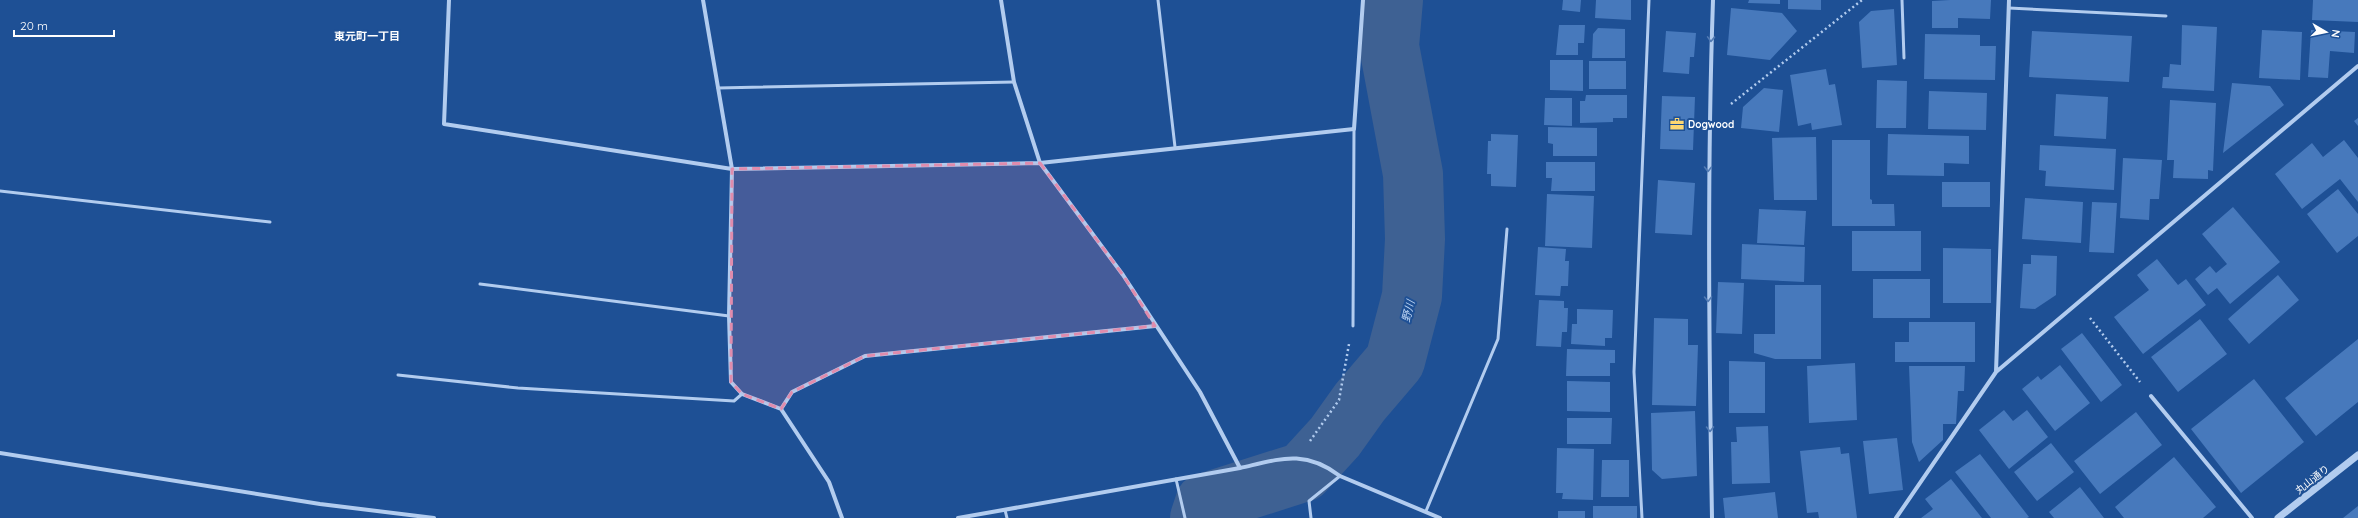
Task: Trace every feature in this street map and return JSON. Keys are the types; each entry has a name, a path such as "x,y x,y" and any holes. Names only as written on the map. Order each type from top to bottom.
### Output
{"street":[{"path":"449,0 444,124 732,169 1040,163 1175,147 1354,129 1364,0"},
{"path":"703,0 732,169 729,316 731,382 742,394 781,409 829,482 842,518"},
{"path":"1001,0 1014,82 1040,163 1122,275 1200,392 1240,468"},
{"path":"1712,518 1708,297 1708,122 1713,0"},
{"path":"1996,372 2009,0"},
{"path":"1896,518 1996,372 2358,66"},
{"path":"781,409 792,392 865,356 1155,326"},
{"path":"2151,396 2252,518"},
{"path":"0,453 320,504 434,518"},
{"name":"丸山通り","path":"2278,518 2358,455"},
{"path":"958,518 1240,468 1287,457 1298,457 1327,466 1340,476 1426,510 1440,518"}],"lane":[{"path":"1158,0 1175,147"},
{"path":"1642,518 1634,372 1649,0"},
{"path":"1902,0 1904,58"},
{"path":"2009,8 2166,16"},
{"path":"718,88 1014,82"},
{"path":"1353,326 1354,129"},
{"path":"0,191 270,222"},
{"path":"1426,510 1498,339 1507,229"},
{"path":"480,284 729,316"},
{"path":"398,375 518,388 734,401 742,394"},
{"path":"1311,518 1309,502 1340,476"},
{"path":"1176,479 1185,518"},
{"path":"1005,510 1008,518"}],"path":[{"path":"1708,122 1862,0"},
{"path":"2078,303 2151,396"},
{"path":"1298,457 1339,400 1353,326"}],"highlighted area":[{"path":"1040,163 1123,275 1155,326 865,356 792,392 781,409 742,394 731,382 732,169"}],"building":[{"path":"1563,0 1581,0 1580,12 1562,10"},
{"path":"1596,0 1631,0 1631,20 1595,18"},
{"path":"1749,0 1780,0 1780,4 1748,3"},
{"path":"1788,0 1821,0 1821,10 1788,9"},
{"path":"1991,0 1990,19 1958,18 1958,28 1932,28 1932,1"},
{"path":"2313,0 2358,0 2358,22 2312,20"},
{"path":"1731,8 1782,13 1797,31 1770,60 1727,55"},
{"path":"1894,9 1897,65 1862,68 1859,22 1871,11"},
{"path":"1559,25 1585,25 1584,43 1578,43 1578,55 1556,55"},
{"path":"2182,25 2217,27 2214,91 2162,88 2163,77 2169,77 2170,64 2181,65"},
{"path":"1598,28 1625,29 1625,58 1592,58 1593,34"},
{"path":"2262,30 2302,32 2300,80 2259,78"},
{"path":"2311,30 2355,32 2354,53 2330,51 2328,78 2308,77"},
{"path":"1666,31 1696,33 1694,57 1690,57 1689,74 1663,72"},
{"path":"2032,31 2132,36 2129,82 2029,77"},
{"path":"1925,34 1980,35 1980,46 1996,46 1995,80 1924,79"},
{"path":"1550,60 1583,60 1583,91 1550,90"},
{"path":"1589,61 1626,61 1626,89 1589,89"},
{"path":"1826,69 1829,85 1835,84 1842,125 1812,130 1811,123 1798,126 1790,75"},
{"path":"1877,80 1907,81 1906,128 1876,128"},
{"path":"2232,83 2270,86 2284,105 2223,153"},
{"path":"1764,88 1783,90 1779,132 1741,128 1743,107"},
{"path":"1929,91 1987,93 1986,130 1928,129"},
{"path":"2056,94 2108,97 2106,139 2054,136"},
{"path":"1586,95 1627,95 1627,118 1613,118 1613,122 1580,123 1580,101 1585,101"},
{"path":"1662,96 1695,97 1693,150 1660,149"},
{"path":"1545,98 1572,98 1572,126 1544,125"},
{"path":"2170,100 2216,103 2213,171 2208,170 2208,179 2173,178 2174,160 2167,160"},
{"path":"2358,118 2358,126 2354,121"},
{"path":"1548,127 1597,128 1597,156 1553,156 1553,144 1548,143"},
{"path":"1491,134 1518,135 1516,187 1491,186 1491,174 1487,174 1488,141 1491,141"},
{"path":"1888,134 1969,136 1969,164 1944,163 1944,176 1887,175"},
{"path":"1816,137 1817,200 1774,200 1772,138"},
{"path":"1832,140 1870,140 1870,199 1872,200 1872,204 1894,204 1895,226 1832,226"},
{"path":"2344,140 2358,158 2358,202 2340,179 2302,209 2275,174 2312,143 2323,157"},
{"path":"2040,145 2116,149 2114,190 2045,186 2046,171 2039,170"},
{"path":"2123,158 2162,160 2159,199 2150,199 2149,220 2120,218"},
{"path":"1546,162 1595,162 1595,191 1551,191 1552,178 1546,178"},
{"path":"1658,180 1695,183 1692,235 1655,233"},
{"path":"1942,182 1990,182 1990,207 1942,207"},
{"path":"2338,189 2358,214 2358,236 2337,253 2307,214"},
{"path":"1547,194 1594,196 1592,248 1545,246"},
{"path":"2025,198 2083,202 2081,243 2022,239"},
{"path":"2092,202 2117,203 2114,253 2089,252"},
{"path":"2233,207 2280,262 2230,304 2217,288 2208,295 2195,279 2210,266 2216,273 2227,264 2202,234"},
{"path":"1759,209 1806,211 1804,245 1757,243"},
{"path":"1852,231 1921,231 1921,271 1852,271"},
{"path":"1742,244 1805,247 1804,282 1741,279"},
{"path":"1538,247 1566,249 1565,261 1569,261 1568,286 1561,286 1560,296 1535,295"},
{"path":"1943,248 1991,249 1991,303 1943,303"},
{"path":"2031,255 2057,256 2056,295 2035,309 2020,308 2023,264 2031,264"},
{"path":"2157,259 2178,285 2186,279 2206,305 2143,354 2114,317 2149,290 2137,275"},
{"path":"2278,275 2299,300 2249,344 2228,319"},
{"path":"1873,279 1930,279 1930,318 1873,318"},
{"path":"1718,282 1744,283 1742,334 1716,333"},
{"path":"1775,285 1821,285 1821,359 1775,359 1754,353 1754,334 1775,334"},
{"path":"1539,300 1564,301 1564,308 1568,308 1567,332 1562,332 1561,347 1536,346"},
{"path":"1577,309 1613,310 1612,338 1605,338 1605,346 1571,344 1572,324 1577,324"},
{"path":"1654,318 1688,319 1688,345 1698,345 1696,406 1652,405"},
{"path":"2200,319 2227,354 2178,392 2151,357"},
{"path":"1909,322 1975,322 1975,362 1895,362 1895,342 1909,342"},
{"path":"2082,333 2122,385 2101,402 2061,349"},
{"path":"2358,339 2358,402 2316,436 2285,398"},
{"path":"1567,349 1615,350 1615,363 1610,363 1610,376 1566,376"},
{"path":"1729,361 1765,362 1765,413 1729,413"},
{"path":"1855,363 1857,420 1809,423 1807,366"},
{"path":"2060,365 2090,403 2055,431 2022,389 2038,376 2041,380"},
{"path":"1909,366 1965,366 1964,391 1958,391 1956,424 1943,424 1943,440 1919,462 1912,442"},
{"path":"2254,379 2304,442 2241,493 2191,429"},
{"path":"1567,381 1610,382 1610,412 1567,411"},
{"path":"2004,410 2013,421 2027,410 2048,437 2009,469 1979,430"},
{"path":"1695,411 1697,476 1662,479 1652,470 1651,413"},
{"path":"2136,412 2162,445 2100,494 2074,461"},
{"path":"1567,418 1612,418 1611,444 1567,444"},
{"path":"1768,426 1770,483 1732,484 1731,442 1737,442 1736,427"},
{"path":"1897,438 1903,490 1869,494 1863,441"},
{"path":"2051,443 2074,472 2037,501 2014,472"},
{"path":"1840,447 1841,454 1849,453 1857,518 1819,518 1818,512 1807,513 1800,451"},
{"path":"1557,448 1594,449 1593,500 1562,499 1563,493 1556,493"},
{"path":"1980,454 2029,517 1991,518 1955,472"},
{"path":"2174,457 2216,507 2203,518 2124,518 2115,507"},
{"path":"1602,460 1629,460 1629,497 1601,497"},
{"path":"1951,479 1982,518 1921,518 1933,509 1925,499"},
{"path":"2080,487 2104,518 2054,518 2049,512"},
{"path":"1775,492 1778,518 1725,518 1723,498"},
{"path":"1593,506 1637,506 1637,518 1593,518"},
{"path":"2358,506 2358,518 2343,518"},
{"path":"1558,511 1585,511 1585,518 1558,518"}],"waterway":[{"name":"野川","path":"1200,518 1205,503 1303,472 1335,437 1360,402 1395,361 1412,296 1415,239 1413,174 1389,46 1393,0"}],"place":[{"name":"Dogwood","path":"1677,124"}],"district":[{"name":"東元町一丁目","path":"367,36"}]}
